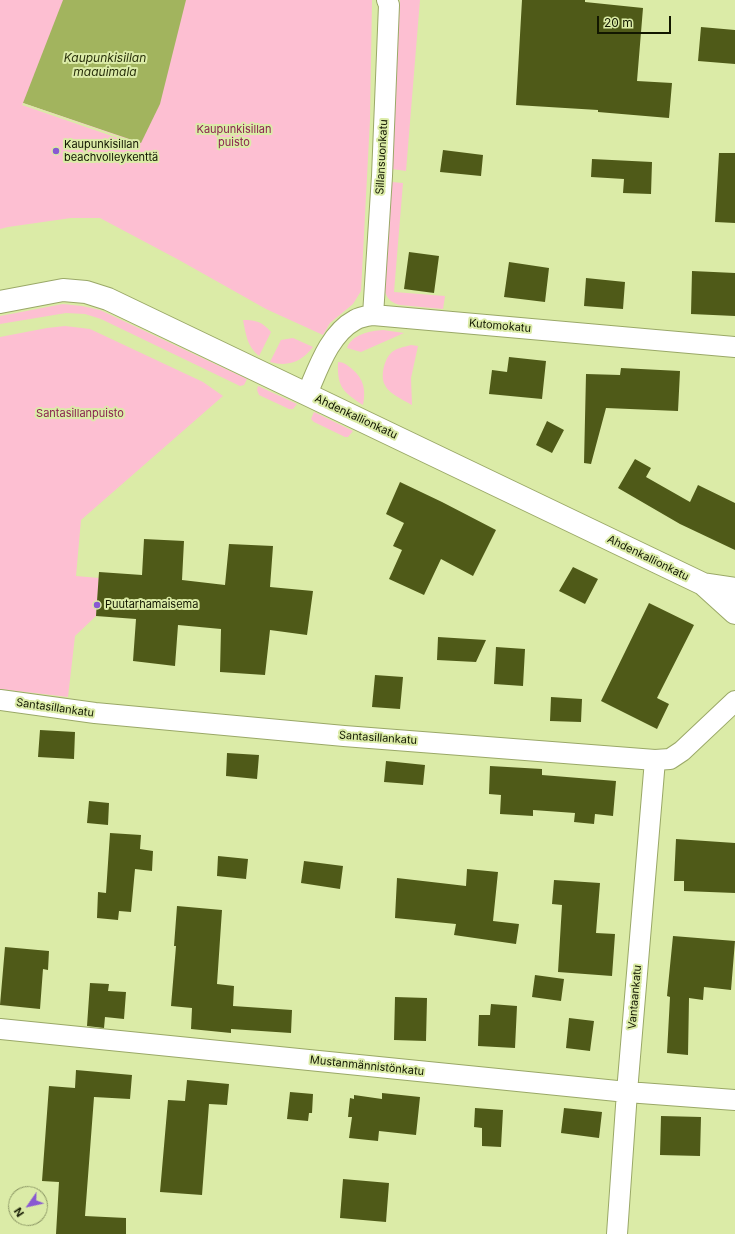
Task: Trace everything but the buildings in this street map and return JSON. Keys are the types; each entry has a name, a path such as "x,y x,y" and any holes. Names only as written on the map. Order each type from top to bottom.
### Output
{"street":[{"name":"Sillansuonkatu","path":"373,314 382,176 389,5 387,0"},
{"name":"Ahdenkallionkatu","path":"0,302 63,290 86,292 108,299 703,584 735,613"},
{"name":"Kutomokatu","path":"307,394 329,348 342,329 356,320 373,314 735,347"},
{"name":"Ahdenkallionkatu","path":"703,584 735,589"},
{"name":"Santasillankatu","path":"0,700 95,713 282,730 655,760 670,759 682,751 735,701"},
{"name":"Vantaankatu","path":"616,1234 655,760"},
{"name":"Mustanmännistönkatu","path":"0,1029 627,1092 735,1100"}],"green space":[{"name":"Kaupunkisillan puisto","path":"0,0 372,0 370,120 361,291 353,304 330,323 323,335 266,309 100,218 71,218 0,229"},
{"path":"400,0 420,0 406,171 392,169"},
{"path":"392,182 403,183 394,292 445,296 443,309 400,305 387,297 385,292"},
{"path":"63,304 100,310 247,379 244,385 240,386 101,319 85,314 66,313 0,324 0,316"},
{"path":"243,320 259,322 271,332 259,356 249,344"},
{"name":"Santasillanpuisto","path":"65,326 90,329 203,382 223,396 81,520 76,576 99,578 96,616 75,636 68,697 0,689 0,337"},
{"path":"383,330 404,333 361,352 347,348 349,343 357,336 367,332"},
{"path":"293,338 313,347 299,360 294,362 283,364 270,362 281,340"},
{"path":"411,345 418,346 411,378 412,405 390,391 385,385 383,378 385,364 391,353"},
{"path":"338,362 347,365 362,381 364,390 363,405 346,392 340,383"},
{"path":"258,386 297,404 293,409 289,409 259,395 257,390"},
{"path":"314,412 353,431 348,437 345,437 314,422 311,419"}],"water":[{"name":"Kaupunkisillan maauimala","path":"63,0 186,0 160,104 141,143 23,103"}],"pier":[{"path":"23,103 139,143 138,145 22,105"}],"place":[{"name":"Kaupunkisillan beachvolleykenttä","path":"56,151"},
{"name":"Puutarhamaisema","path":"97,605"}]}
